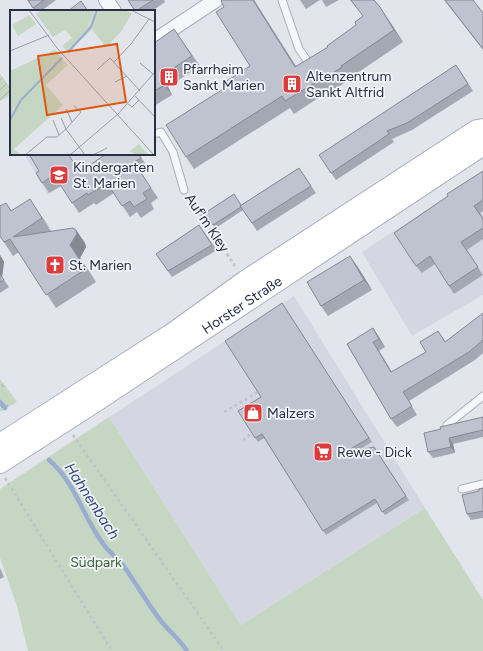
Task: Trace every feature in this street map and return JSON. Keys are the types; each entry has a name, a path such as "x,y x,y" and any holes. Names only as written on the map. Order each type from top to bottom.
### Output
{"main road":[{"name":"Horster Straße","path":"0,444 172,333 245,282 477,130 483,129"},
{"name":"Horster Straße","path":"0,462 98,400 483,146"}],"street":[{"path":"106,0 113,10"},
{"path":"155,40 216,0"}],"lane":[{"path":"282,0 299,49 309,63"},
{"name":"Auf'm Kley","path":"155,134 161,132 173,152 184,190"},
{"path":"447,425 483,396"},
{"path":"462,489 483,484"}],"path":[{"name":"Auf'm Kley","path":"184,190 245,282"},
{"path":"224,412 258,392"},
{"path":"63,422 224,651"},
{"path":"243,440 252,433"},
{"path":"8,483 112,651"}],"shaded area":[{"name":"Kindergarten St. Marien","path":"25,155 110,155 48,195"},
{"path":"470,181 483,203 483,295 412,336 362,252"},
{"path":"294,296 425,508 241,625 109,417"}],"green space":[{"path":"0,74 10,88 10,96 0,101"},
{"path":"0,379 17,402 0,412"},
{"name":"Südpark","path":"109,417 241,625 425,508 483,600 483,651 28,651 17,606 0,558 0,489"}],"building":[{"path":"28,0 44,0 33,8"},
{"path":"128,0 153,0 138,10 134,10"},
{"path":"253,0 295,67 328,47 327,46 356,25 355,22 363,16 351,0 374,0 394,30 328,76 285,101 282,96 186,157 166,125 228,86 225,82 250,66 216,12 224,7 221,1"},
{"path":"445,0 473,0 483,13 483,49"},
{"path":"81,1 87,10 69,10"},
{"path":"174,29 192,56 161,76 165,85 155,90 155,42"},
{"path":"456,65 468,84 407,123 387,131 389,134 331,173 319,155"},
{"path":"30,155 69,155 80,172 105,155 139,155 141,158 134,162 151,188 143,193 147,199 134,207 130,201 122,206 107,183 88,195 87,193 72,203 54,175 42,183 36,173 39,171"},
{"path":"299,168 311,186 252,223 240,206"},
{"path":"483,171 483,200 474,206 483,219 483,228 461,242 478,267 449,286 430,256 416,266 394,233 448,196 447,194"},
{"path":"234,194 241,207 213,225 205,213"},
{"name":"St. Marien","path":"30,199 42,218 13,237 73,228 76,230 77,234 70,245 86,269 46,295 10,239 4,242 0,236 0,206 6,203 11,211"},
{"path":"199,225 212,245 168,271 156,254"},
{"path":"350,256 364,280 321,306 307,282"},
{"path":"0,274 4,280 0,282"},
{"path":"282,303 369,438 342,454 374,447 406,496 382,512 375,499 323,531 262,434 255,438 238,411 261,397 225,341"},
{"path":"483,313 483,340 469,352 403,392 412,406 391,419 347,344 373,328 379,339 373,342 391,372 426,352 420,342 438,331 445,342"},
{"path":"483,417 483,430 449,438 451,447 428,452 424,433 441,429 440,427"},
{"path":"483,488 483,511 467,514 462,495 479,491 479,489"}],"waterway":[{"name":"Hahnenbach","path":"0,402 5,408"},
{"name":"Hahnenbach","path":"49,460 66,479 90,524 104,545 123,565 164,625 187,651"}],"place":[{"name":"Pfarrheim Sankt Marien","path":"169,77"},
{"name":"Altenzentrum Sankt Altfrid","path":"292,84"},
{"name":"Kindergarten St. Marien","path":"59,175"},
{"name":"St. Marien","path":"55,265"},
{"name":"Malzers","path":"253,413"},
{"name":"Rewe - Dick","path":"323,452"}]}
